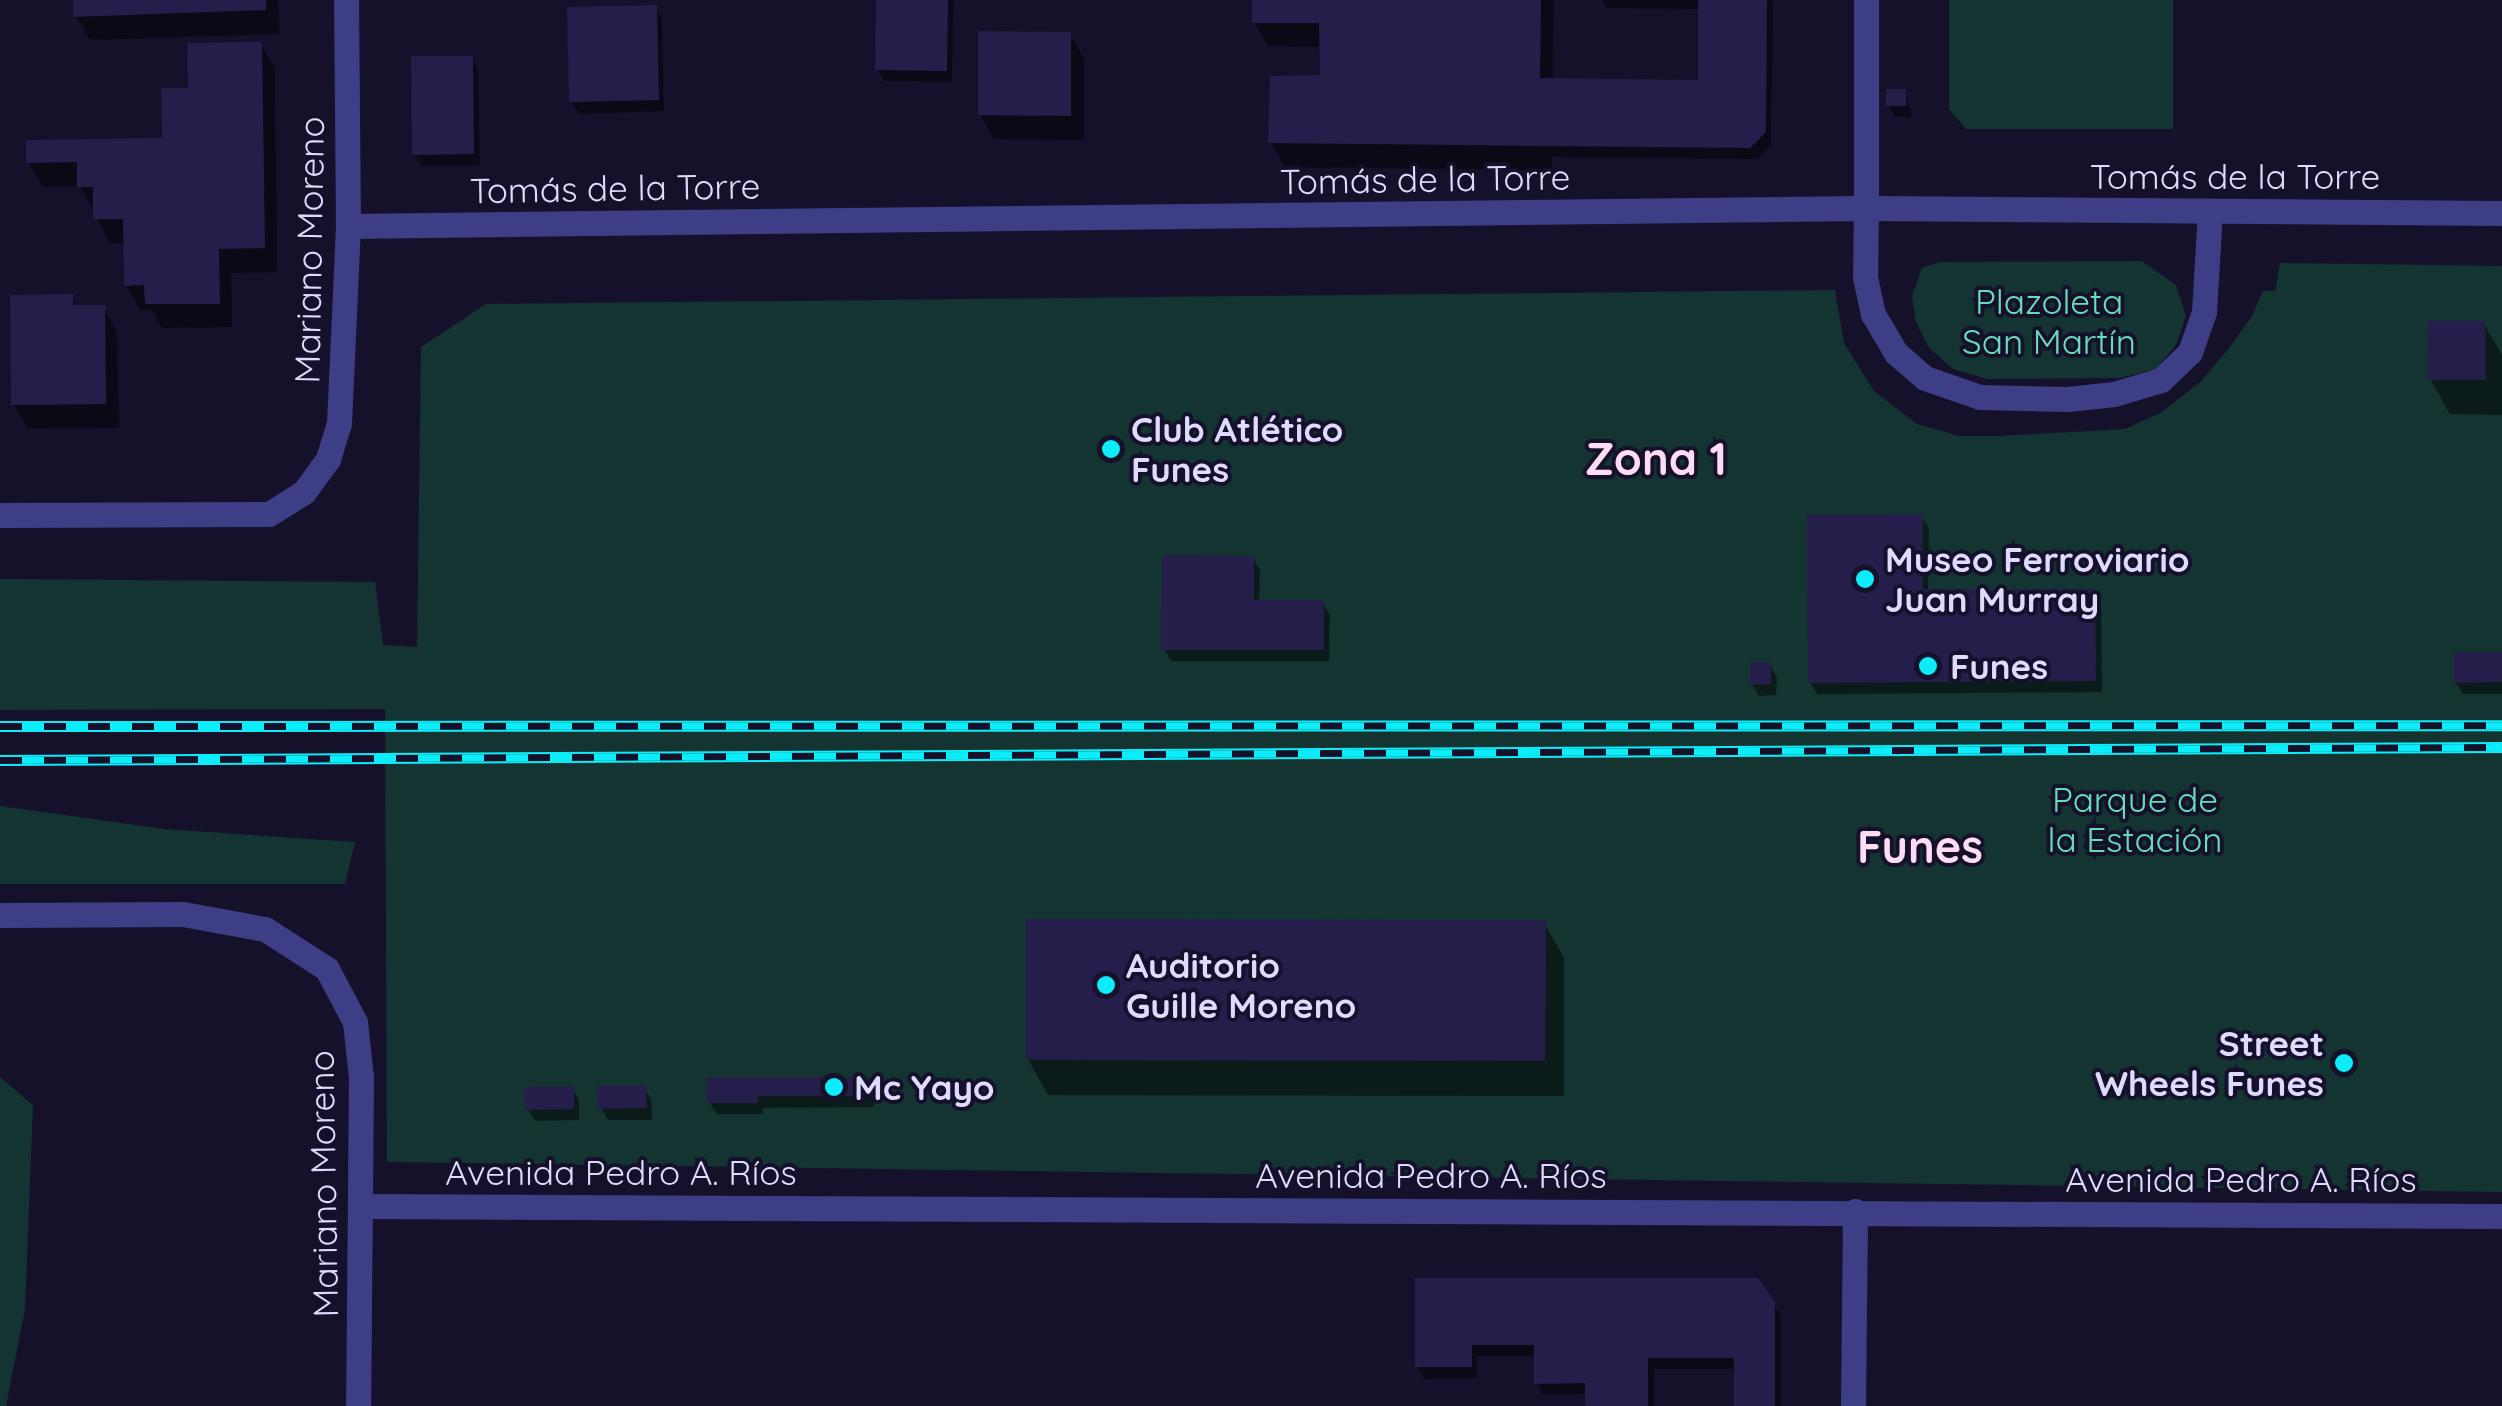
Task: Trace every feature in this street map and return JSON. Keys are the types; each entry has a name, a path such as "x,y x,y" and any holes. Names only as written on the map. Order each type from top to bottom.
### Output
{"street":[{"name":"Mariano Moreno","path":"0,515 269,514 304,492 328,459 339,424 348,226 346,0"},
{"path":"1866,0 1866,277 1872,314 1896,353 1925,378 1980,397 2068,399 2114,394 2161,380 2190,352 2204,312 2210,211"},
{"name":"Tomás de la Torre","path":"348,226 1866,208 2502,213"},
{"name":"Mariano Moreno","path":"0,915 182,914 266,929 326,968 355,1022 361,1077 358,1406"},
{"name":"Avenida Pedro A. Ríos","path":"360,1206 2502,1216"},
{"path":"1853,1406 1855,1212"}],"green space":[{"path":"1949,0 2173,0 2173,129 1966,129 1949,109"},
{"name":"Plazoleta San Martín","path":"2142,261 2176,285 2186,316 2176,345 2156,369 2120,378 1987,379 1953,369 1929,348 1916,322 1912,296 1922,268 1940,262"},
{"name":"Parque de la Estación","path":"2280,263 2502,266 2502,1192 387,1162 385,709 0,710 0,579 375,582 383,645 417,647 421,347 486,304 1835,290 1844,343 1874,391 1917,424 1959,436 2000,436 2125,429 2162,412 2200,382 2226,352 2252,316 2263,291 2275,291"},
{"path":"0,806 164,829 355,842 345,884 0,884"},
{"path":"0,1077 33,1105 25,1309 6,1406 0,1406"}],"building":[{"path":"73,0 266,0 266,10 73,17"},
{"path":"876,0 948,0 947,71 875,70"},
{"path":"1252,0 1541,0 1540,78 1698,80 1698,0 1767,0 1766,132 1750,148 1268,143 1270,76 1320,75 1319,23 1252,23"},
{"path":"657,5 659,100 569,102 567,7"},
{"path":"978,31 1071,32 1071,116 978,115"},
{"path":"262,42 265,248 219,249 220,304 145,304 144,285 124,286 123,219 93,219 93,187 77,187 77,162 26,163 26,140 162,138 161,88 188,88 187,43"},
{"path":"411,56 473,56 474,154 412,155"},
{"path":"1886,89 1906,89 1906,106 1886,106"},
{"path":"73,294 73,305 105,305 106,404 11,405 10,295"},
{"path":"2428,321 2485,321 2486,380 2427,380"},
{"name":"Museo Ferroviario Juan Murray","path":"1923,514 1923,589 2095,589 2096,681 1808,683 1807,515"},
{"path":"1162,555 1254,556 1254,600 1324,600 1324,650 1161,650"},
{"path":"2454,652 2502,652 2502,682 2454,683"},
{"path":"1750,662 1771,662 1771,684 1750,685"},
{"path":"1026,919 1546,920 1545,1061 1026,1060"},
{"path":"707,1077 869,1077 869,1096 758,1096 758,1103 707,1103"},
{"path":"646,1085 647,1108 598,1109 597,1086"},
{"path":"574,1086 574,1109 525,1110 524,1087"},
{"path":"1415,1278 1758,1278 1775,1302 1775,1406 1734,1406 1734,1358 1648,1358 1648,1406 1585,1406 1585,1383 1534,1384 1534,1345 1472,1345 1472,1367 1415,1367"}],"railway":[{"path":"0,726 2502,725"},
{"path":"0,760 2502,747"}],"place":[{"name":"Club Atlético Funes","path":"1111,449"},
{"name":"Museo Ferroviario Juan Murray","path":"1865,579"},
{"name":"Funes","path":"1928,666"},
{"name":"Auditorio Guille Moreno","path":"1106,985"},
{"name":"Street Wheels Funes","path":"2344,1063"},
{"name":"Mc Yayo","path":"834,1087"}],"district":[{"name":"Zona 1","path":"1656,459"},
{"name":"Funes","path":"1920,847"}]}
